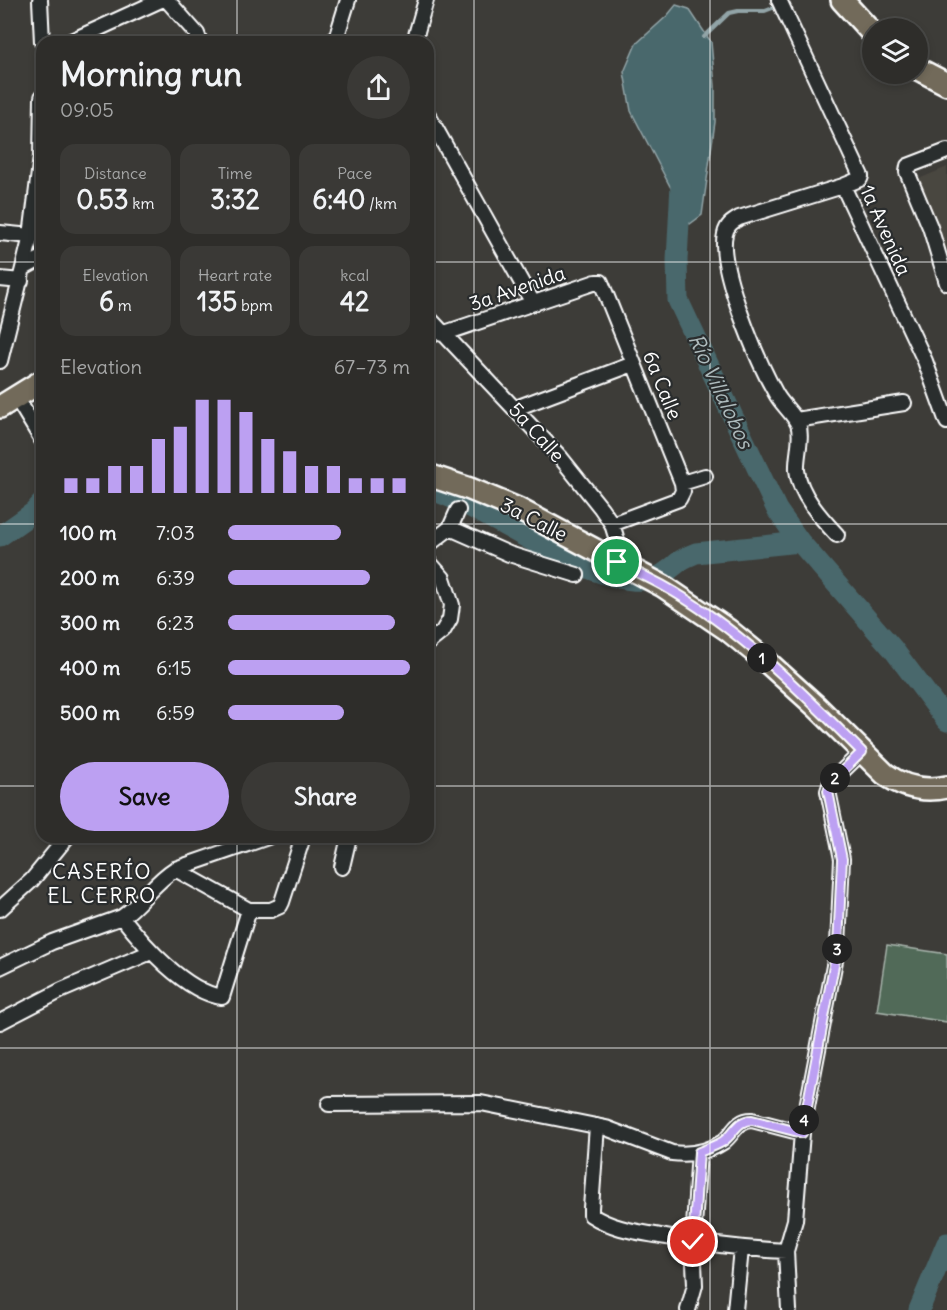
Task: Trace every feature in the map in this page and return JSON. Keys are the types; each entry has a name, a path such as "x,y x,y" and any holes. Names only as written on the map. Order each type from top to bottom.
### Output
{"main road":[{"path":"842,0 862,22"},
{"path":"928,74 947,84"},
{"path":"8,402 36,385"},
{"name":"3a Calle","path":"434,477 518,509 663,586 728,630 766,661 862,752"},
{"path":"862,752 895,781 921,789 945,788"}],"street":[{"path":"40,0 42,36"},
{"path":"82,36 161,0"},
{"path":"167,0 198,36"},
{"path":"337,36 348,0"},
{"path":"416,36 426,0"},
{"name":"1a Avenida","path":"782,6 861,176 860,179 843,186 924,361 947,422"},
{"path":"434,126 533,303"},
{"path":"947,151 908,166 907,172 930,227 947,283"},
{"path":"837,536 815,510 797,472 800,429 796,420 777,396 753,348 732,285 723,247 725,232 729,224 739,218 843,186"},
{"path":"0,361 23,275 36,196"},
{"path":"0,233 31,236"},
{"path":"0,279 23,275 36,263"},
{"name":"3a Avenida","path":"442,334 596,282 601,282 603,286"},
{"name":"6a Calle","path":"603,286 682,483 683,491 680,499 612,524"},
{"name":"5a Calle","path":"434,324 516,408 561,458 612,524 621,550 617,562"},
{"path":"516,408 633,364"},
{"path":"8,402 36,433"},
{"path":"796,420 904,403"},
{"path":"682,483 705,476"},
{"path":"434,540 450,528 458,510"},
{"path":"450,528 509,554 577,576"},
{"path":"434,567 444,578 452,605 450,619 443,631 434,638"},
{"path":"789,1310 786,1251 795,1220 802,1133 838,945 842,859 828,791 831,782 862,752"},
{"path":"0,909 32,880 62,843"},
{"path":"0,967 52,942 122,917 175,869 237,843"},
{"path":"175,869 249,910 271,910 280,906 301,843"},
{"path":"342,867 348,843"},
{"path":"122,917 151,952 201,991 222,996 249,910"},
{"path":"0,1022 62,990 151,952"},
{"path":"329,1104 480,1103 597,1126 672,1153 685,1154 699,1152 724,1141 744,1120 802,1133"},
{"path":"597,1126 591,1215 619,1229 741,1249 786,1251"},
{"path":"688,1310 695,1285 693,1242 699,1152"},
{"path":"735,1310 741,1249"}],"shaded area":[{"path":"947,167 947,257 914,181"}],"green space":[{"path":"887,945 947,954 947,1022 877,1011"}],"water":[{"path":"676,5 689,9 711,42 715,86 715,122 702,215 690,224 680,212 674,194 631,111 624,72 636,44"}],"waterway":[{"path":"704,37 729,13 765,11 778,6"},
{"name":"Río Villalobos","path":"681,184 677,260 678,300 777,510 800,542 893,649 947,721"},
{"path":"434,491 480,512 571,561 601,573 629,580 657,578 696,553 800,542"},
{"path":"0,536 36,510"},
{"name":"Río Villalobos","path":"919,1310 947,1243"}],"district":[{"name":"CASERÍO EL CERRO","path":"102,883"}],"route":[{"path":"617,562 663,586 728,630 817,707 862,752 831,782 828,791 842,859 838,945 802,1133 744,1120 724,1141 699,1152 693,1242"}]}
